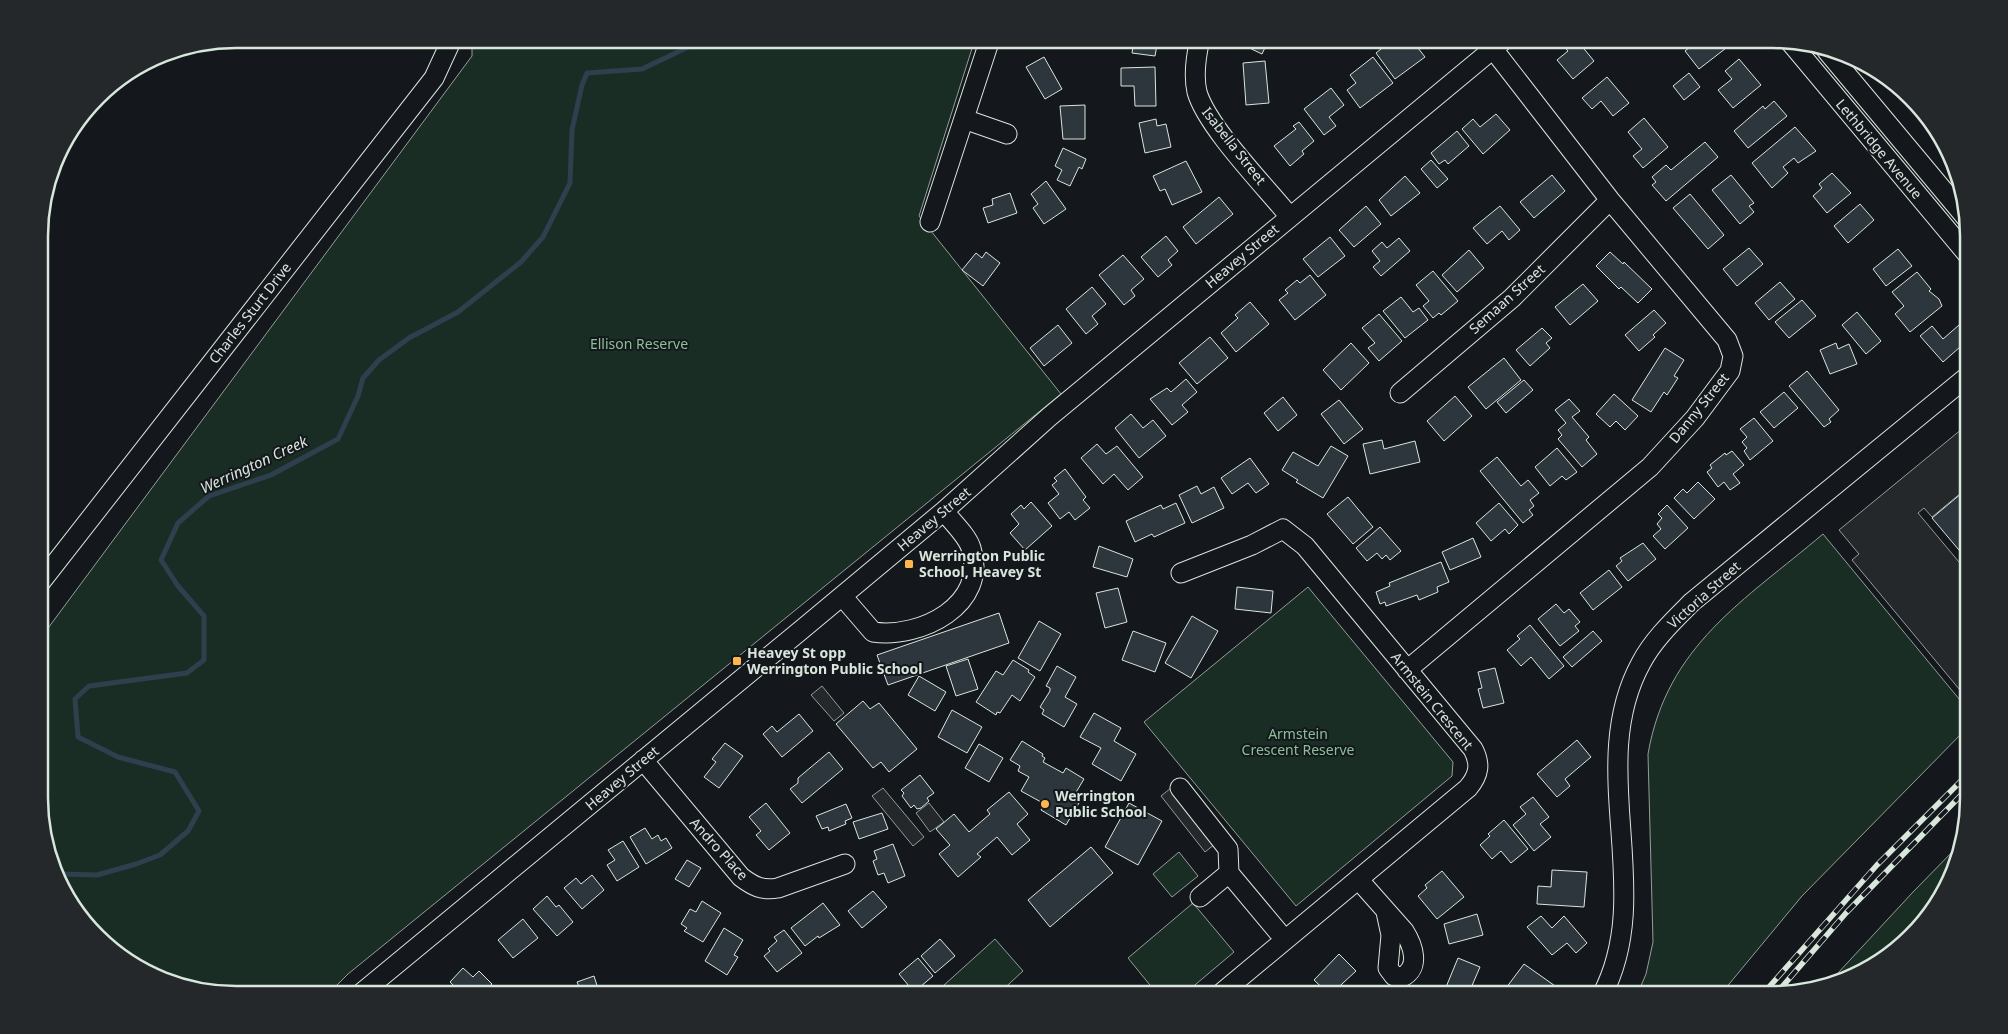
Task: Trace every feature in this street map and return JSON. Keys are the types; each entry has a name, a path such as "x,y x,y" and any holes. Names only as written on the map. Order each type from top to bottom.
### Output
{"street":[{"name":"Charles Sturt Drive","path":"47,574 434,78 444,62 449,48"},
{"path":"930,222 987,48"},
{"name":"Isabella Street","path":"1199,48 1195,76 1197,90 1203,107 1219,130 1290,216"},
{"name":"Heavey Street","path":"370,986 944,511 1049,417 1494,48"},
{"name":"Danny Street","path":"1407,670 1650,467 1695,418 1730,372 1733,356 1727,340 1610,200 1502,48"},
{"name":"Lethbridge Avenue","path":"1796,49 1960,245"},
{"name":"Lethbridge Avenue","path":"1832,57 1959,209"},
{"path":"964,119 1007,134"},
{"name":"Semaan Street","path":"1400,393 1512,298 1610,200"},
{"name":"Victoria Street","path":"1606,986 1619,953 1624,922 1618,756 1626,702 1641,662 1655,642 1692,602 1960,383"},
{"path":"842,596 873,632 890,635 923,628 951,610 971,586 974,565 970,546 944,511"},
{"name":"Armstein Crescent","path":"1181,573 1283,529 1305,546 1473,750 1479,768 1474,781 1468,788 1230,986"},
{"name":"Andro Place","path":"643,760 741,876 755,886 767,890 778,888 845,864"},
{"path":"1180,788 1228,849 1229,873 1285,940"},
{"path":"1200,897 1229,873"},
{"path":"1358,880 1386,912"}],"green space":[{"name":"Ellison Reserve","path":"472,48 972,48 919,216 1061,394 348,974 336,986 223,986 175,977 131,955 111,940 94,923 73,893 57,859 49,823 47,799 47,630 472,56"},
{"path":"1823,534 1960,700 1960,735 1802,896 1727,986 1641,986 1646,974 1653,942 1648,754 1658,716 1672,683 1691,654 1713,628 1765,581"},
{"name":"Armstein Crescent Reserve","path":"1308,587 1453,762 1452,776 1296,906 1144,722"},
{"path":"1953,851 1941,882 1929,903 1914,923 1897,940 1877,955 1835,976"},
{"path":"1179,852 1198,876 1172,897 1153,874"},
{"path":"1193,903 1234,952 1194,986 1151,986 1128,958"},
{"path":"995,939 1023,971 1007,986 943,986"}],"shaded area":[{"path":"1960,431 1960,494 1932,517 1924,508 1918,513 1960,563 1960,690 1852,560 1859,554 1839,530"},
{"path":"822,686 844,713 834,721 811,695"},
{"path":"883,788 924,837 913,846 872,796"},
{"path":"1171,788 1215,844 1205,852 1161,796"},
{"path":"929,803 944,822 930,832 916,813"}],"building":[{"path":"1133,48 1156,48 1155,56 1132,53"},
{"path":"1249,48 1265,48 1262,54"},
{"path":"1382,48 1418,48 1425,57 1395,79 1376,53"},
{"path":"1565,48 1583,48 1594,61 1573,79 1557,60 1568,51"},
{"path":"1689,48 1726,48 1699,69 1685,51"},
{"path":"1044,57 1062,89 1045,99 1026,67"},
{"path":"1373,57 1393,83 1360,108 1347,90 1356,83 1350,75"},
{"path":"1739,59 1761,85 1733,108 1718,90 1732,79 1725,71"},
{"path":"1265,61 1269,103 1246,105 1243,63"},
{"path":"1155,67 1156,106 1135,106 1134,86 1121,86 1121,68"},
{"path":"1689,73 1700,87 1684,100 1673,86"},
{"path":"1607,77 1629,103 1613,116 1601,101 1592,109 1582,98"},
{"path":"1331,88 1344,105 1329,117 1336,126 1324,135 1304,109"},
{"path":"1774,101 1787,116 1748,148 1734,131 1763,106 1765,109"},
{"path":"1085,105 1085,139 1063,139 1060,106"},
{"path":"1496,114 1510,130 1483,154 1462,129 1473,119 1480,127"},
{"path":"1644,118 1668,147 1643,168 1633,156 1642,149 1628,132"},
{"path":"1156,119 1157,126 1166,124 1171,147 1145,153 1139,123"},
{"path":"1299,122 1314,141 1302,151 1304,154 1290,166 1274,146 1296,129 1293,126"},
{"path":"1795,127 1816,151 1798,163 1794,158 1783,167 1788,173 1772,188 1752,163"},
{"path":"1457,131 1469,146 1448,164 1445,160 1439,164 1431,153"},
{"path":"1705,142 1718,157 1666,201 1652,185 1656,182 1652,177 1666,165 1671,170"},
{"path":"1063,148 1086,159 1082,169 1079,167 1070,186 1057,180 1062,170 1055,166"},
{"path":"1431,160 1448,179 1437,188 1421,169"},
{"path":"1186,161 1202,192 1172,205 1165,189 1160,191 1153,176"},
{"path":"1832,173 1851,193 1827,213 1813,196 1822,188 1819,184"},
{"path":"1552,175 1565,191 1534,218 1520,202"},
{"path":"1731,175 1754,203 1749,206 1754,212 1740,224 1712,190"},
{"path":"1405,176 1420,193 1391,216 1379,200"},
{"path":"1046,181 1066,209 1044,224 1033,208 1038,204 1031,194"},
{"path":"1010,193 1017,213 988,223 983,208 993,205 992,199"},
{"path":"1690,194 1724,235 1708,249 1673,208"},
{"path":"1219,197 1233,214 1196,244 1183,227"},
{"path":"1860,204 1874,220 1848,243 1834,226"},
{"path":"1366,206 1381,224 1354,247 1339,230"},
{"path":"1500,206 1520,230 1509,240 1502,231 1487,244 1473,228"},
{"path":"1166,236 1178,251 1168,260 1172,265 1158,277 1141,257"},
{"path":"1330,237 1345,256 1318,277 1303,259"},
{"path":"1399,238 1410,251 1381,276 1373,267 1380,261 1372,251 1382,242 1387,248"},
{"path":"1749,248 1763,264 1737,286 1723,269"},
{"path":"1898,249 1912,266 1886,286 1873,269"},
{"path":"1469,250 1484,268 1457,292 1442,275"},
{"path":"986,252 1000,263 983,286 962,270 976,253 982,258"},
{"path":"1610,252 1623,264 1624,262 1652,289 1638,303 1621,287 1619,289 1596,266"},
{"path":"1123,255 1144,279 1131,290 1135,296 1124,305 1099,275"},
{"path":"1433,271 1458,301 1441,315 1439,313 1433,318 1423,306 1429,301 1416,285"},
{"path":"1917,272 1931,289 1929,291 1939,299 1942,306 1910,332 1895,314 1904,306 1892,292"},
{"path":"1310,275 1326,295 1295,320 1279,300 1288,293 1285,290 1297,280 1300,283"},
{"path":"1780,282 1795,299 1769,320 1755,303"},
{"path":"1583,284 1598,301 1570,325 1555,307"},
{"path":"1092,287 1106,304 1092,316 1098,324 1086,334 1066,309"},
{"path":"1401,297 1413,312 1419,308 1428,320 1405,338 1383,311"},
{"path":"1802,300 1816,316 1789,338 1775,322"},
{"path":"1250,302 1269,324 1236,352 1221,333 1238,318 1235,315"},
{"path":"1654,310 1666,323 1653,335 1655,337 1639,351 1625,335"},
{"path":"1857,312 1881,341 1866,354 1842,325"},
{"path":"1379,314 1402,341 1379,361 1368,348 1375,343 1362,328"},
{"path":"1058,325 1072,343 1044,366 1030,348"},
{"path":"1932,326 1943,339 1960,326 1960,347 1943,362 1920,336"},
{"path":"1542,328 1552,338 1546,343 1550,348 1530,366 1516,350"},
{"path":"1210,337 1228,358 1197,384 1179,363"},
{"path":"1351,343 1369,363 1341,390 1323,370"},
{"path":"1836,343 1838,349 1849,344 1857,364 1830,374 1820,350"},
{"path":"1665,348 1684,360 1674,376 1678,378 1667,395 1664,392 1651,412 1632,400"},
{"path":"1504,358 1521,380 1486,409 1468,387"},
{"path":"1807,371 1839,410 1829,419 1831,422 1824,427 1789,386"},
{"path":"1186,379 1197,392 1182,405 1188,412 1172,425 1150,399 1167,388 1171,392"},
{"path":"1524,380 1533,390 1506,413 1497,402"},
{"path":"1784,392 1798,408 1774,428 1760,412"},
{"path":"1614,394 1638,416 1625,430 1616,421 1610,427 1596,414"},
{"path":"1455,396 1472,416 1444,441 1427,421"},
{"path":"1283,397 1297,415 1278,431 1264,413"},
{"path":"1569,399 1580,411 1572,417 1589,437 1586,440 1597,454 1582,467 1558,439 1562,435 1558,430 1566,423 1555,410"},
{"path":"1339,400 1363,429 1344,444 1321,414"},
{"path":"1131,414 1143,428 1153,420 1166,436 1139,458 1115,428"},
{"path":"1754,418 1773,441 1750,460 1744,451 1747,448 1742,442 1747,437 1740,429"},
{"path":"1382,440 1384,449 1415,441 1420,462 1370,474 1363,444"},
{"path":"1097,444 1106,454 1117,446 1143,477 1128,490 1114,474 1103,484 1081,458"},
{"path":"1331,446 1348,456 1323,498 1296,482 1298,480 1282,470 1293,452 1318,466"},
{"path":"1557,448 1577,472 1566,480 1562,476 1550,486 1535,467"},
{"path":"1732,451 1744,465 1733,474 1740,483 1730,490 1724,482 1718,487 1707,472 1712,468 1710,465 1725,453 1726,455"},
{"path":"1497,457 1521,486 1528,480 1539,493 1530,500 1534,506 1529,510 1533,515 1523,523 1480,471"},
{"path":"1250,458 1269,484 1256,493 1248,483 1232,494 1221,478"},
{"path":"1065,469 1086,497 1083,500 1090,508 1075,520 1069,512 1060,519 1048,503 1059,494 1052,485 1057,481 1054,478"},
{"path":"1698,482 1715,499 1694,519 1674,498 1683,489 1687,493"},
{"path":"1197,486 1201,494 1214,487 1224,508 1192,523 1179,495"},
{"path":"1960,495 1960,551 1932,518"},
{"path":"1348,497 1373,527 1353,544 1327,514"},
{"path":"1031,502 1052,526 1025,550 1010,533 1019,524 1011,514 1021,505 1024,509"},
{"path":"1176,503 1185,523 1154,537 1152,534 1135,542 1126,521 1161,505 1163,509"},
{"path":"1499,503 1518,525 1509,534 1505,529 1491,541 1476,523"},
{"path":"1667,505 1688,528 1665,549 1653,536 1661,529 1657,524 1662,518 1658,514"},
{"path":"1380,527 1401,551 1390,560 1386,555 1382,559 1377,553 1367,561 1356,548"},
{"path":"1473,538 1481,557 1450,570 1442,552"},
{"path":"1643,543 1656,559 1628,581 1616,566 1622,561 1620,558"},
{"path":"1099,546 1133,559 1127,577 1093,567"},
{"path":"1441,562 1449,582 1437,587 1438,592 1419,600 1417,595 1386,606 1385,602 1380,604 1376,592 1390,586 1389,583"},
{"path":"1609,570 1622,587 1593,610 1580,593"},
{"path":"1237,587 1273,591 1271,613 1235,609"},
{"path":"1118,588 1127,622 1105,628 1096,593"},
{"path":"1556,604 1564,613 1569,609 1580,622 1575,626 1579,631 1560,646 1538,619"},
{"path":"999,613 1009,643 888,685 877,655"},
{"path":"1192,616 1218,631 1191,678 1165,663"},
{"path":"1039,621 1061,634 1040,671 1018,658"},
{"path":"1530,625 1564,666 1549,679 1531,657 1521,666 1507,650 1520,639 1517,636"},
{"path":"1133,631 1166,643 1155,672 1122,660"},
{"path":"1593,631 1602,641 1572,667 1563,657"},
{"path":"968,659 978,689 956,696 946,666"},
{"path":"1013,660 1029,670 1028,672 1035,677 1020,701 1012,695 1000,713 997,712 996,715 976,702 996,671 1003,675"},
{"path":"1057,666 1076,677 1065,697 1077,704 1064,727 1042,714 1044,710 1040,707 1050,691 1050,688 1046,686"},
{"path":"1495,668 1504,703 1483,708 1478,689 1482,688 1478,672"},
{"path":"919,676 946,692 935,711 908,695"},
{"path":"863,701 870,709 879,703 917,749 889,772 881,762 873,768 836,724"},
{"path":"952,710 982,727 967,753 938,737"},
{"path":"1094,713 1121,728 1114,741 1136,754 1121,781 1092,764 1101,748 1080,737"},
{"path":"799,714 813,731 782,757 763,734 772,726 777,732"},
{"path":"1577,740 1591,757 1565,779 1570,786 1557,797 1537,774"},
{"path":"1022,741 1043,754 1042,756 1045,758 1043,762 1063,773 1066,768 1084,779 1072,799 1079,803 1066,825 1041,810 1046,801 1042,799 1041,802 1021,791 1029,777 1018,771 1020,766 1010,760"},
{"path":"725,743 743,756 719,788 704,777 716,762 712,759"},
{"path":"979,744 1003,758 989,782 965,768"},
{"path":"829,752 843,769 802,803 790,789 798,783 798,778"},
{"path":"920,775 934,793 927,798 929,801 921,808 917,809 914,805 911,808 902,796 904,793 901,790"},
{"path":"1009,792 1028,814 1017,824 1030,840 1012,855 997,837 977,854 981,857 958,877 939,854 950,845 936,829 954,814 969,832 990,814 987,810"},
{"path":"1533,797 1549,817 1540,824 1551,837 1534,851 1513,825 1526,814 1520,807"},
{"path":"766,803 790,833 769,850 756,835 761,831 749,817"},
{"path":"1129,803 1162,821 1138,865 1105,847"},
{"path":"846,804 852,818 845,821 846,824 829,831 828,827 822,829 816,816"},
{"path":"882,813 888,829 859,839 853,822"},
{"path":"1504,820 1528,849 1511,863 1501,851 1492,859 1480,845 1490,836 1488,834"},
{"path":"645,828 652,839 658,835 661,841 666,838 672,848 646,864 630,837"},
{"path":"623,841 639,867 617,881 607,865 615,860 608,850"},
{"path":"893,844 905,876 888,883 884,873 878,875 873,861 877,859 874,851"},
{"path":"1091,847 1113,873 1050,927 1028,900"},
{"path":"687,860 701,868 689,887 675,879"},
{"path":"1552,870 1587,872 1584,907 1537,904 1538,886 1551,887"},
{"path":"1442,871 1464,897 1437,919 1418,896 1427,888 1425,885"},
{"path":"592,875 604,890 582,909 564,888 576,878 581,884"},
{"path":"873,891 887,907 862,928 848,911"},
{"path":"547,896 556,907 559,905 573,922 557,936 533,909"},
{"path":"702,901 721,913 703,942 684,931 687,928 681,924 690,909 696,912"},
{"path":"823,903 840,925 819,938 818,936 805,946 791,928"},
{"path":"1477,914 1483,935 1449,944 1444,924"},
{"path":"1541,916 1552,928 1564,916 1587,943 1576,953 1567,943 1552,955 1527,927"},
{"path":"523,919 538,938 513,958 498,940"},
{"path":"724,928 743,940 734,955 738,957 727,975 705,961"},
{"path":"784,930 802,953 777,972 764,956 770,951 768,949 777,941 774,937"},
{"path":"940,939 955,956 935,973 921,956"},
{"path":"1339,954 1356,971 1340,986 1320,986 1314,980"},
{"path":"918,958 933,976 921,986 909,986 899,974"},
{"path":"1458,958 1480,967 1472,986 1446,986"},
{"path":"1524,964 1555,986 1508,986"},
{"path":"463,968 473,977 479,971 492,984 490,986 454,986 450,982"},
{"path":"594,976 597,986 579,986 577,982"}],"waterway":[{"name":"Werrington Creek","path":"63,874 97,875 160,855 188,831 199,811 175,772 118,757 78,737 75,699 89,686 187,673 204,660 204,616 178,586 161,560 178,523 209,496 271,475 338,439 358,396 363,378 379,360 409,338 458,312 521,262 543,237 570,183 572,130 582,85 587,73 642,69 686,48"}],"railway":[{"path":"1770,986 1877,865 1960,782"},
{"path":"1783,986 1846,913 1960,796"}],"place":[{"name":"Werrington Public School, Heavey St","path":"909,564"},
{"name":"Heavey St opp Werrington Public School","path":"737,661"},
{"name":"Werrington Public School","path":"1045,804"}]}
